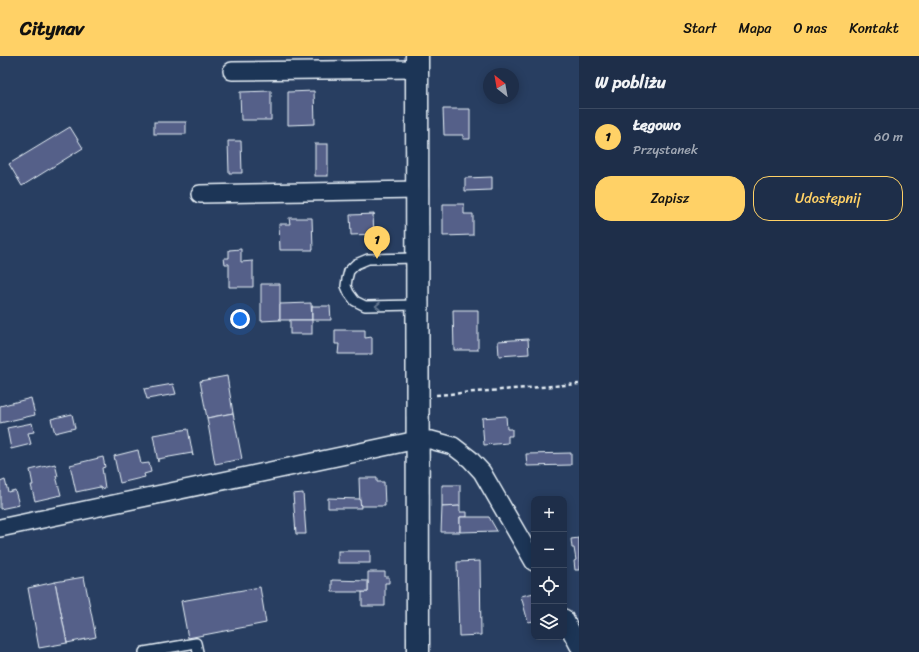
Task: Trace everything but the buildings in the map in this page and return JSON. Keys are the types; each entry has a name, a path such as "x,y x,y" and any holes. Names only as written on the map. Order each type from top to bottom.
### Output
{"main road":[{"path":"417,62 418,652"}],"street":[{"path":"232,71 417,62"},
{"path":"200,194 417,190"},
{"path":"0,528 417,440 431,440 452,446 470,459 482,472 531,557"},
{"path":"567,624 579,646"}],"lane":[{"path":"417,258 368,260 356,264 349,271 346,286 355,301 365,306 417,306"},
{"path":"144,652 196,643 198,652"}],"path":[{"path":"417,397 579,384"}],"place":[{"name":"Łęgowo","path":"377,259"}]}
